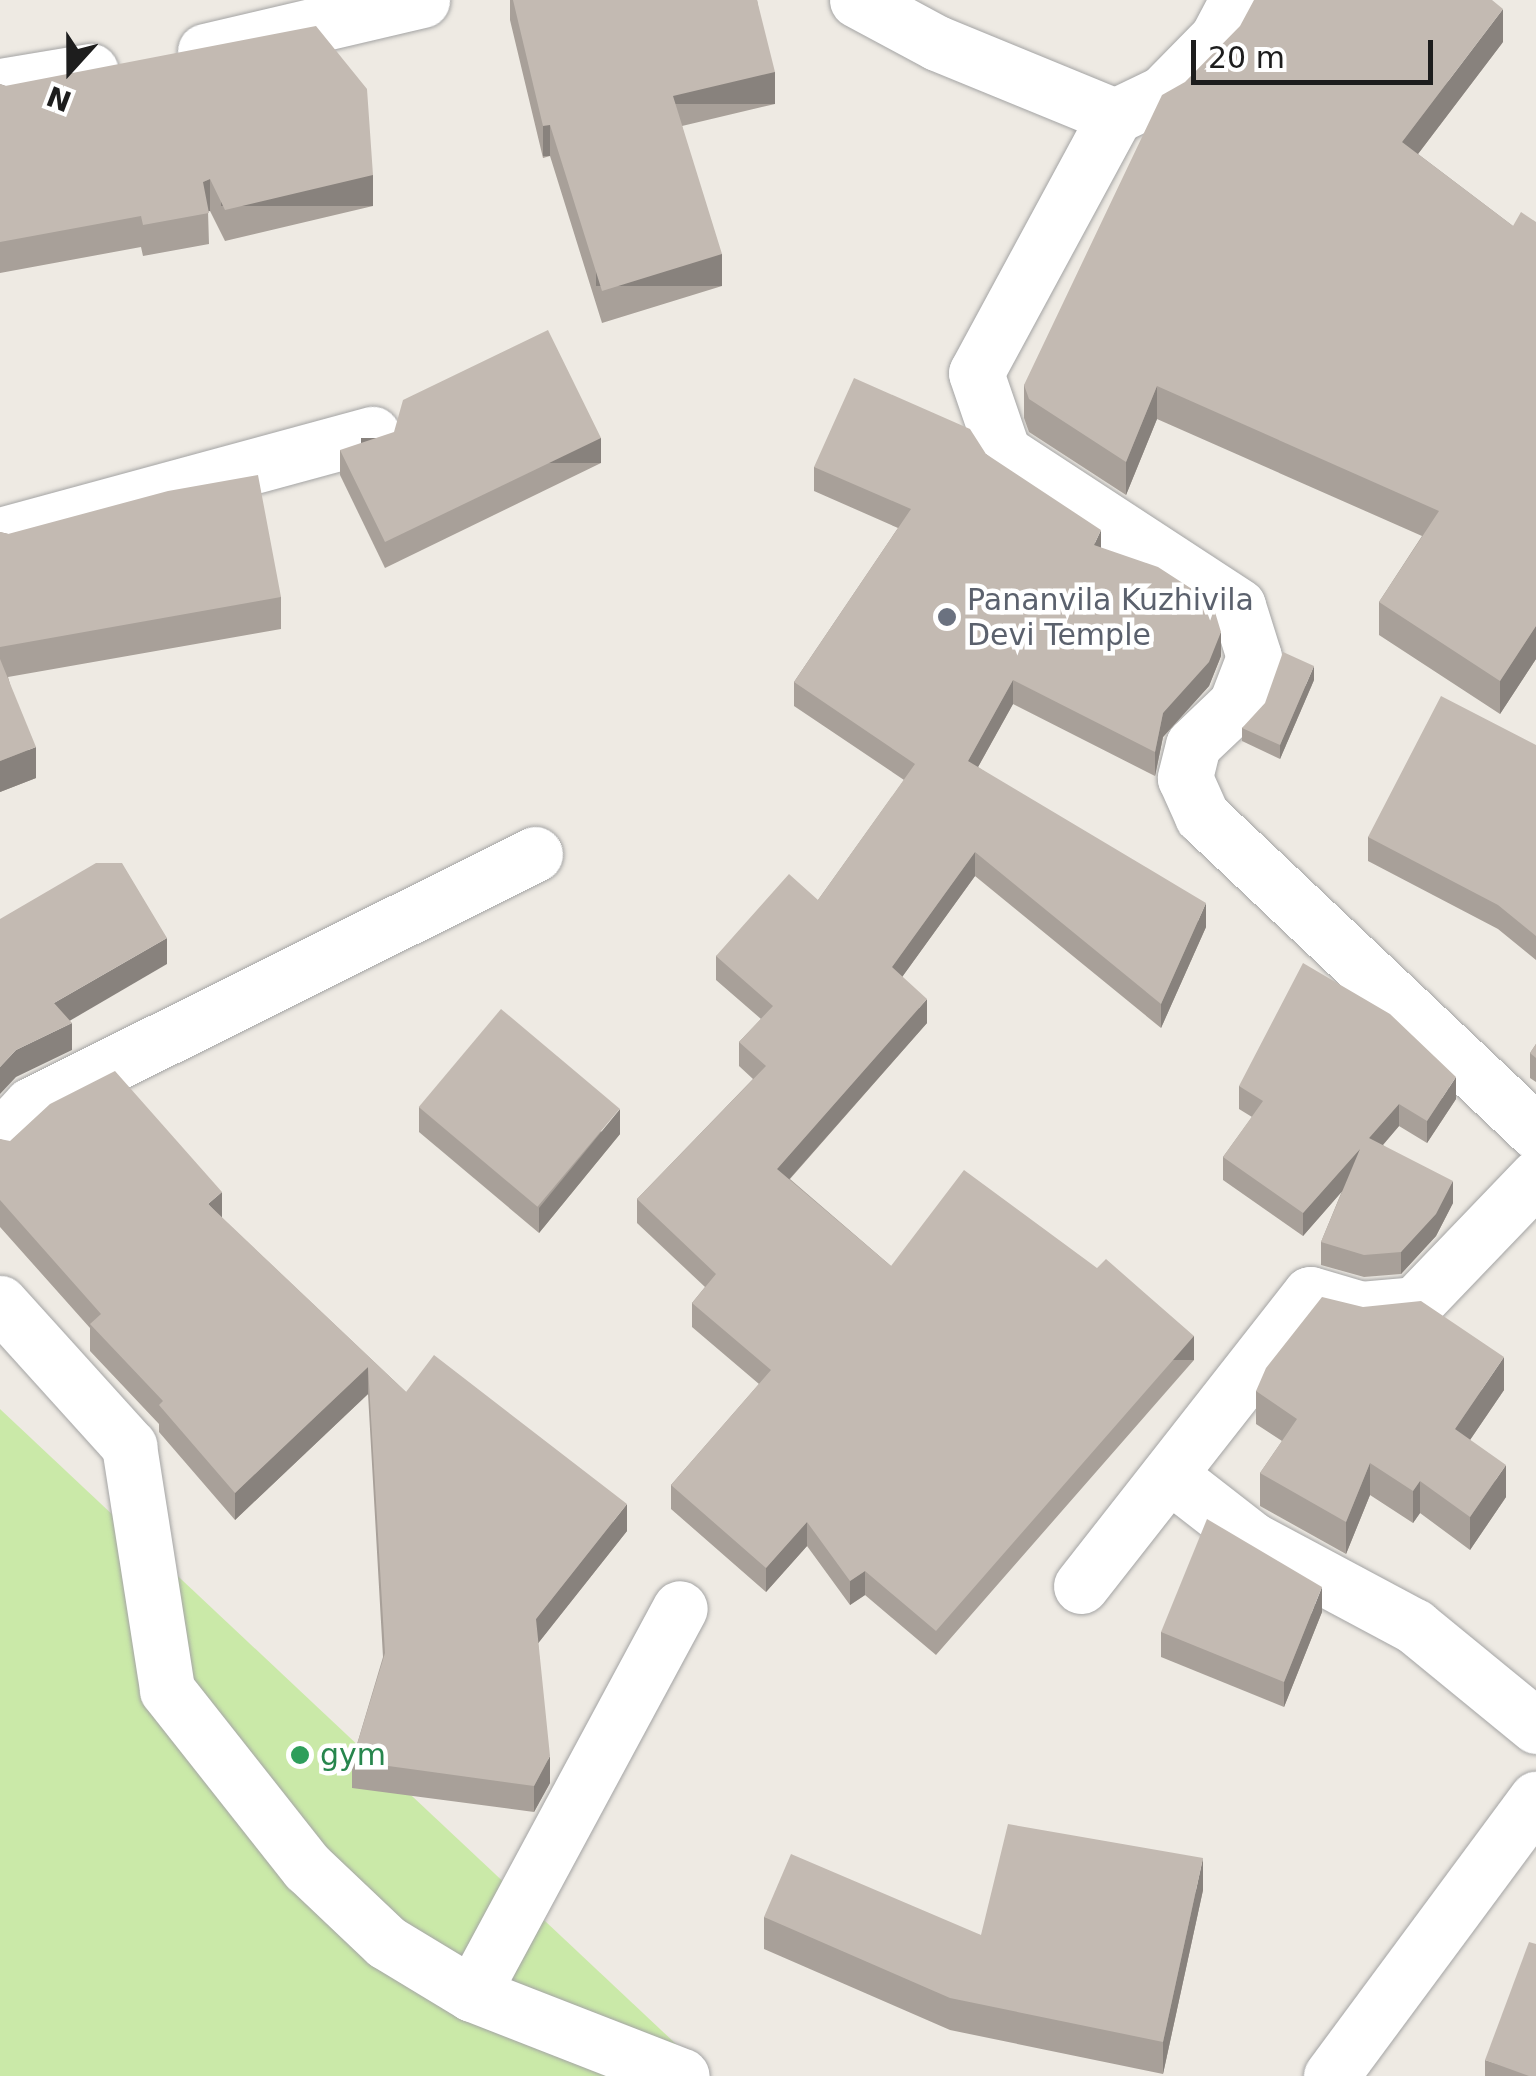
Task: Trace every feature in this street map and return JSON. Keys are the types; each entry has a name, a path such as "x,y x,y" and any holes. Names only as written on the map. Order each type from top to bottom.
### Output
{"street":[{"path":"0,86 202,51 422,0"},
{"path":"857,0 937,43 1116,116"},
{"path":"1238,0 1217,38 1162,94 1116,116 976,373 1003,452 1238,606 1254,657 1236,704 1193,746 1185,778 1202,816 1536,1132"},
{"path":"0,535 373,434"},
{"path":"0,1138 31,1105 536,854"},
{"path":"1081,1586 1172,1477 1310,1294 1360,1309 1416,1304 1536,1178"},
{"path":"0,1302 129,1446 167,1690 307,1867 386,1942 472,1994 682,2076"},
{"path":"1172,1477 1253,1540 1414,1626 1536,1726"},
{"path":"472,1994 680,1608"},
{"path":"1331,2076 1536,1799"}],"green space":[{"path":"0,1409 710,2076 0,2076"}],"building":[{"path":"513,0 757,0 775,72 673,96 722,254 602,291 550,125 543,126"},
{"path":"1254,0 1492,0 1503,9 1402,142 1513,226 1521,212 1536,222 1536,626 1500,681 1379,602 1439,511 1157,386 1126,462 1029,399 1024,385 1162,95 1185,82 1240,26"},
{"path":"316,26 367,89 373,175 225,210 210,179 203,182 209,213 143,225 141,216 0,242 0,84"},
{"path":"548,330 601,438 385,542 340,450 394,432 403,400"},
{"path":"854,378 970,429 986,454 1101,530 1094,545 1158,567 1212,602 1221,632 1209,662 1163,713 1155,752 1013,680 968,761 1206,903 1161,1004 975,852 892,967 927,999 777,1169 891,1266 964,1170 1097,1268 1106,1259 1194,1336 936,1631 865,1571 850,1581 807,1522 766,1568 671,1485 771,1370 692,1303 716,1274 637,1199 766,1066 739,1042 773,1006 716,956 789,874 818,900 915,764 794,682 911,509 814,467"},
{"path":"258,475 281,597 0,647 0,532 8,534 168,491"},
{"path":"1283,652 1314,666 1280,745 1242,728 1265,703"},
{"path":"0,659 36,747 0,761"},
{"path":"1441,696 1536,745 1536,936 1498,905 1368,837"},
{"path":"96,863 122,863 167,938 54,1003 72,1023 16,1050 0,1067 0,919"},
{"path":"1303,963 1390,1014 1456,1077 1427,1121 1399,1104 1369,1138 1453,1181 1436,1214 1401,1252 1364,1255 1321,1242 1360,1149 1303,1213 1223,1157 1263,1101 1239,1086"},
{"path":"501,1009 620,1109 537,1207 419,1107"},
{"path":"115,1071 222,1192 208,1204 406,1392 434,1355 627,1504 536,1619 550,1756 534,1786 352,1761 385,1653 368,1367 235,1493 159,1405 163,1401 90,1324 101,1314 0,1200 0,1139 10,1141 50,1104"},
{"path":"1322,1297 1363,1307 1421,1301 1504,1357 1455,1429 1506,1465 1470,1517 1420,1481 1413,1491 1370,1463 1346,1522 1260,1473 1297,1419 1256,1391 1266,1368"},
{"path":"1207,1519 1322,1587 1284,1682 1161,1632"},
{"path":"1008,1824 1203,1858 1163,2042 950,1998 764,1917 791,1854 981,1935"},
{"path":"1529,1942 1536,1944 1536,2076 1485,2060"}],"place":[{"name":"Pananvila Kuzhivila Devi Temple","path":"947,617"},
{"name":"gym","path":"300,1755"}]}
